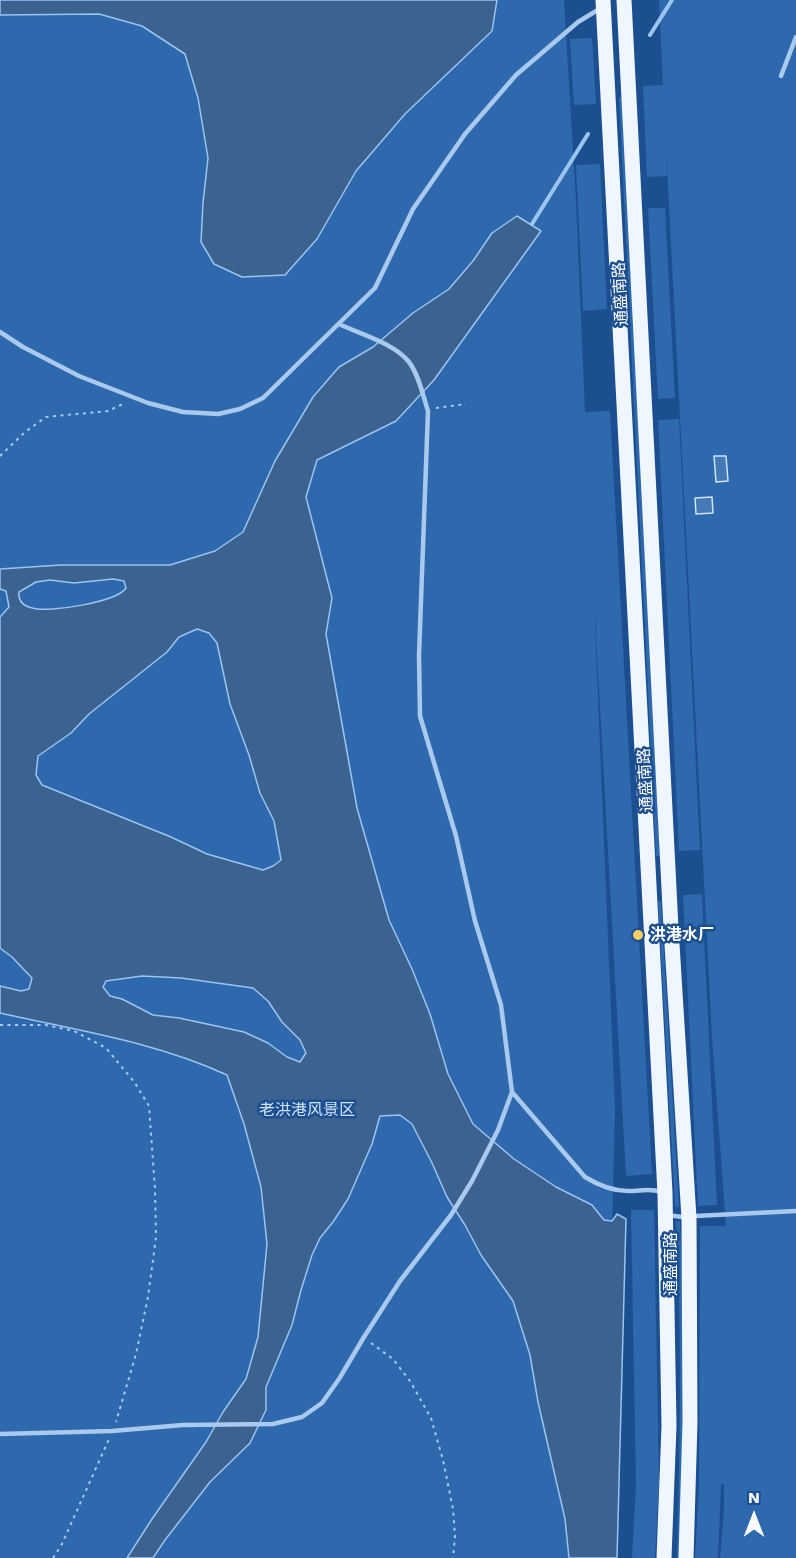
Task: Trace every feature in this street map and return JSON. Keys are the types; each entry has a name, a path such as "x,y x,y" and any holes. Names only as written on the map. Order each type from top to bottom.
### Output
{"main road":[{"name":"通盛南路","path":"624,0 671,928 689,1218 690,1422 686,1558"},
{"name":"通盛南路","path":"603,3 666,1214 669,1426 664,1558"}],"lane":[{"path":"0,332 23,347 79,376 135,398 183,412 218,414 240,409 263,398 375,288 413,209 465,134 516,75 603,3"},
{"path":"781,76 796,37"},
{"path":"0,1434 112,1431 183,1425 273,1424 303,1417 322,1403 400,1281 451,1215 472,1181 498,1130 512,1092 501,1005 475,921 456,836 420,716 418,655 428,411 409,363 390,346 339,324"},
{"path":"512,1092 585,1177 598,1185 626,1191 652,1189 665,1193"},
{"path":"666,1214 689,1218 796,1211"}],"path":[{"path":"0,456 25,432 46,417 108,411 135,398"},
{"path":"428,411 440,406 466,404"},
{"path":"0,1025 46,1025 74,1031 106,1048 135,1083 149,1106 156,1237 148,1297 136,1354 119,1415 62,1544 53,1558"},
{"path":"364,1337 393,1359 410,1381 431,1418 453,1509 455,1536 453,1558"}],"green space":[{"name":"老洪港风景区","path":"0,0 564,0 585,412 610,411 652,1174 626,1176 594,599 615,1108 604,1558 0,1558"},
{"path":"659,0 796,0 796,1558 720,1558 724,1484 719,1485 721,1485 718,1558 695,1558 699,1484 700,1226 726,1226 712,1037 666,147 667,176 647,177 643,86 663,85"},
{"path":"592,38 596,104 574,105 570,39"},
{"path":"619,97 623,97 660,856 656,856"},
{"path":"600,164 607,309 583,311 576,165"},
{"path":"648,208 665,208 675,398 658,399"},
{"path":"679,419 700,850 679,851 658,420"},
{"path":"702,894 717,1205 698,1206 683,895"},
{"path":"658,901 661,901 679,1207 675,1207"},
{"path":"631,1210 654,1210 659,1483 655,1558 632,1558 636,1484"},
{"path":"676,1221 680,1221 684,1347 680,1558 677,1558 680,1390"}],"shaded area":[{"path":"0,0 497,0 492,31 405,114 356,171 317,239 285,275 242,277 214,264 201,242 208,158 198,98 185,54 142,26 99,14 0,15"},
{"path":"517,216 541,231 434,380 396,421 317,460 306,497 332,598 326,634 357,808 389,920 430,1014 448,1074 473,1124 514,1159 556,1187 592,1205 604,1220 612,1221 617,1214 626,1219 617,1558 569,1558 565,1519 538,1402 530,1355 513,1301 481,1255 447,1197 412,1124 400,1115 380,1116 372,1144 348,1199 320,1238 312,1255 292,1325 266,1387 266,1410 250,1443 210,1482 153,1558 127,1558 246,1379 258,1337 267,1244 261,1187 244,1124 227,1075 144,1045 0,1013 0,986 21,991 29,989 32,978 0,948 0,617 9,607 6,591 0,589 0,569 61,565 170,565 215,551 243,532 275,461 313,397 339,367 373,347 413,313 449,289 473,261 492,233","holes":["113,579 124,581 126,588 110,598 97,602 67,608 41,609 26,606 19,598 19,592 36,582 50,580 74,583","197,629 209,633 217,643 230,704 260,793 274,821 281,860 263,870 207,854 42,785 36,775 38,756 71,733 89,714 167,652 179,637","142,976 181,978 253,988 268,1001 282,1022 300,1040 306,1053 300,1062 244,1032 179,1018 153,1015 122,999 110,996 103,987 106,981"]}],"building":[{"path":"714,456 726,456 728,481 716,482"},
{"path":"712,497 713,513 696,514 695,498"}],"waterway":[{"path":"650,35 672,0"},
{"path":"532,224 588,134"}],"place":[{"name":"洪港水厂","path":"638,935"}]}
